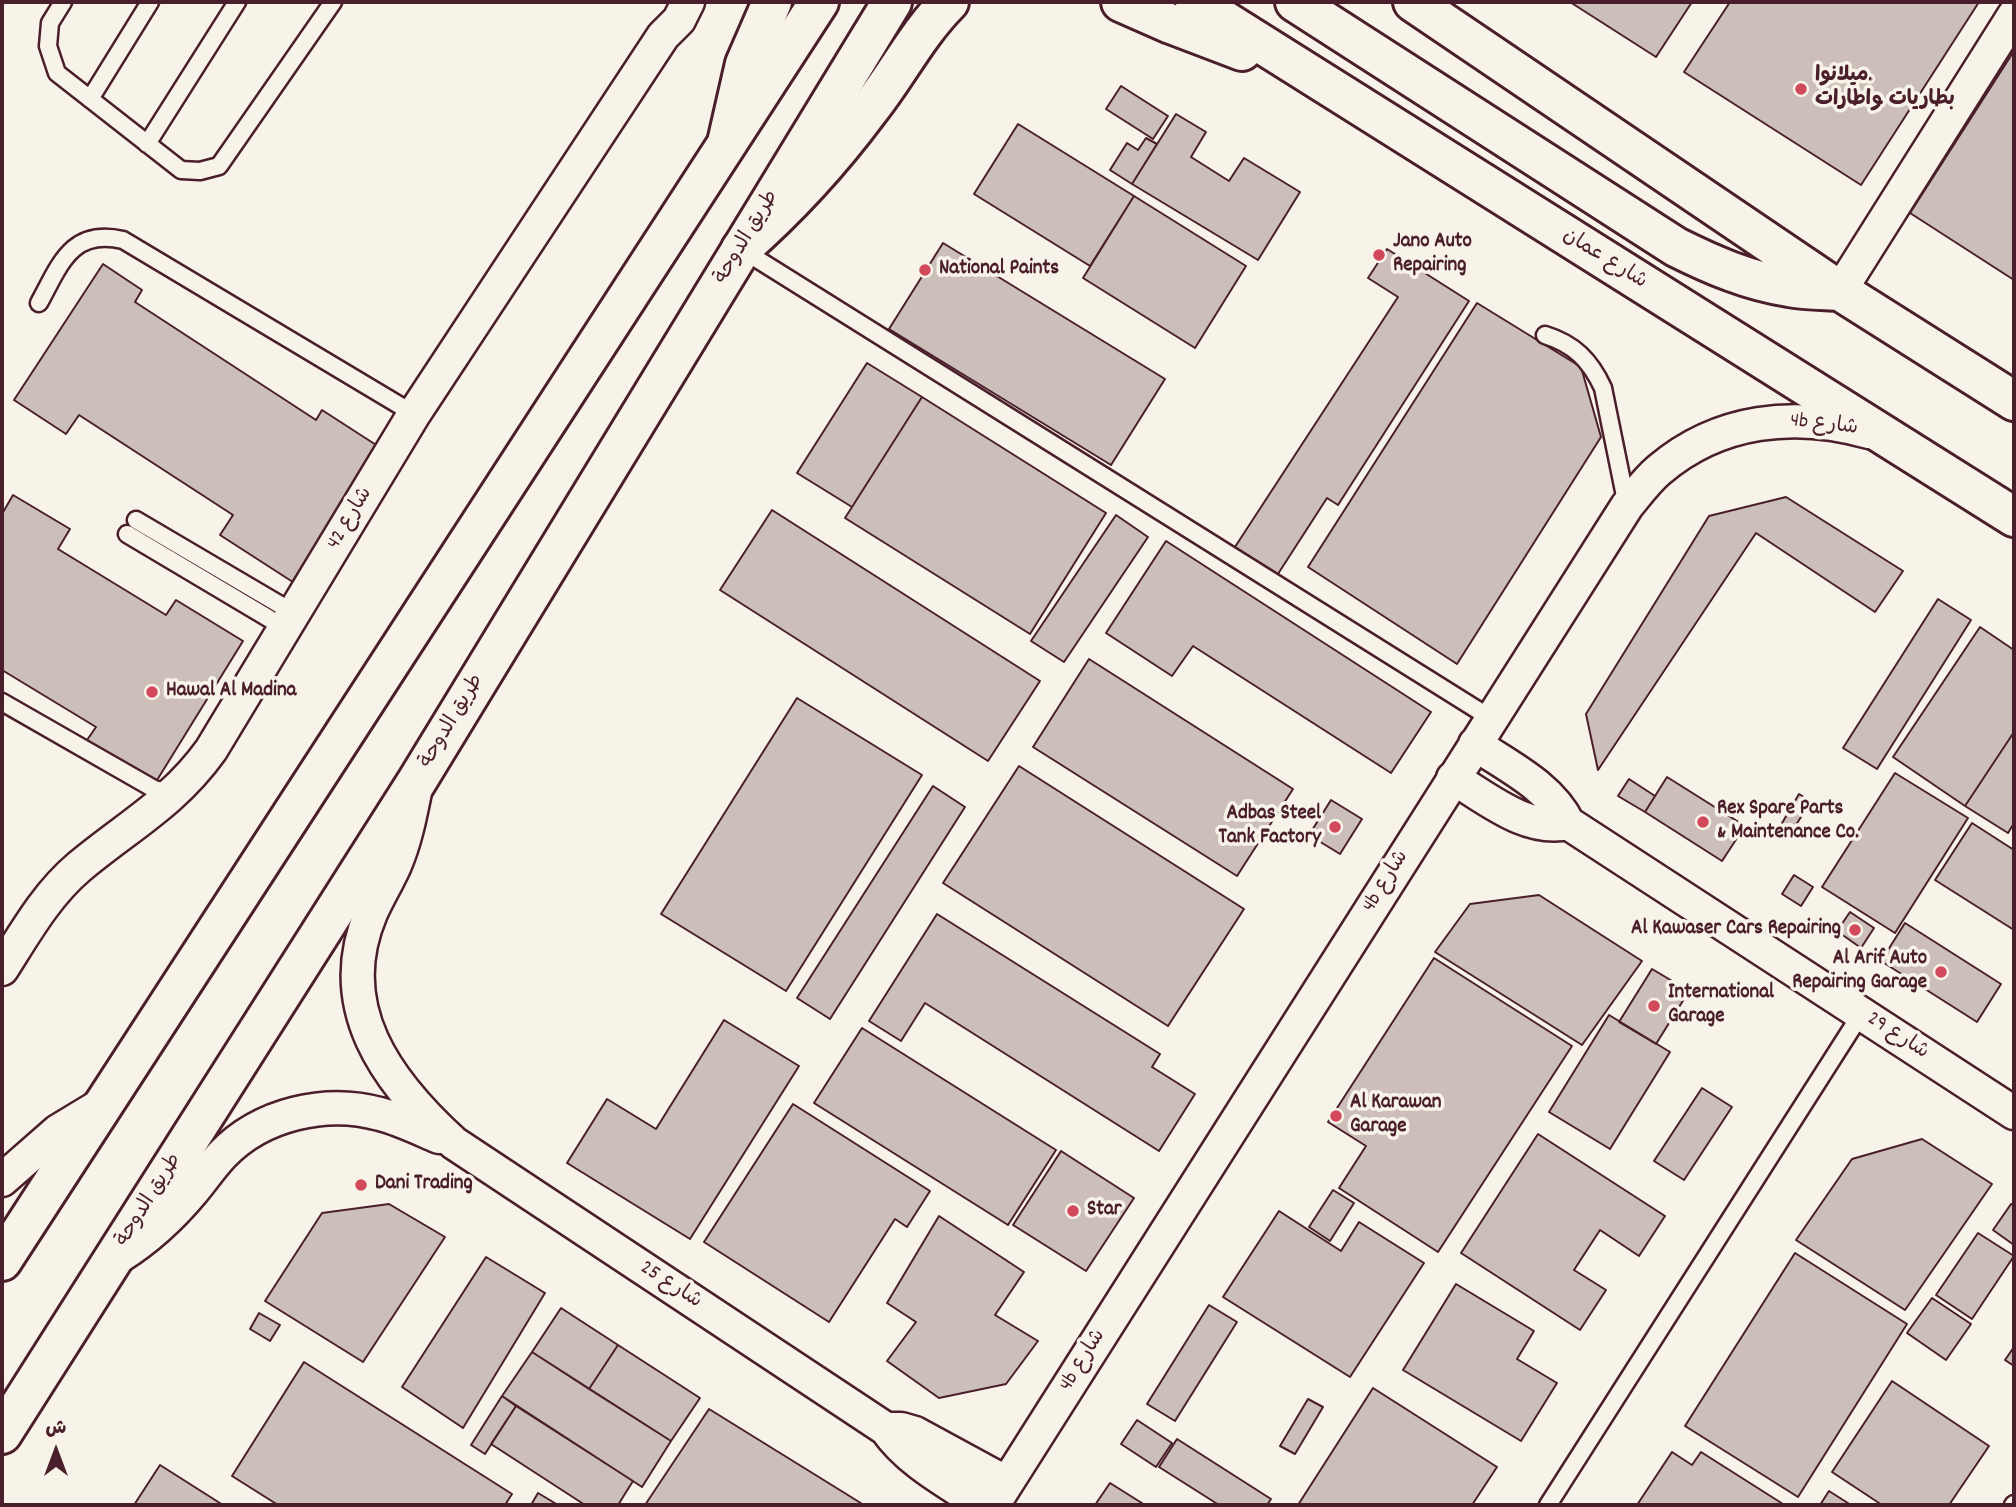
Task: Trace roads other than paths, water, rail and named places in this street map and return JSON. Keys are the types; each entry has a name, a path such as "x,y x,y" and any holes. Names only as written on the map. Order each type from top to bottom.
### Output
{"main road":[{"path":"727,143 745,64 772,2"},
{"path":"2,1261 819,2"},
{"name":"طريق الدوحة","path":"2,1434 417,781 892,2"},
{"path":"741,249 779,216 812,181 869,110 933,18 949,2"},
{"path":"1121,2 1211,41 1294,66"},
{"name":"شارع عمان","path":"1195,2 2014,517"},
{"path":"1295,2 1676,247 1746,277 1789,288 1840,291"},
{"path":"1413,2 1840,291 2014,401"}],"street":[{"name":"شارع 42","path":"663,36 669,2"},
{"name":"شارع 42","path":"2,969 60,885 79,867 174,794 198,769 414,414 663,36 679,20 688,2"},
{"path":"1840,291 2014,15"},
{"name":"4b شارع","path":"1000,1494 1627,506 1659,470 1699,443 1744,426 1792,419 1840,424 1887,438"},
{"name":"شارع 29","path":"1483,731 1548,795 1563,813 1567,823 2014,1114"},
{"path":"1453,778 1531,822 1555,826 1567,823"},
{"name":"شارع 25","path":"417,781 404,839 395,865 371,914 359,966 359,994 364,1020 373,1046 386,1069 429,1120 454,1143 886,1429 902,1450 913,1459 982,1505"},
{"path":"2,1180 58,1131 101,1105"},
{"name":"شارع 25","path":"112,1262 136,1246 178,1208 224,1153 244,1136 266,1124 294,1114 323,1108 353,1109 380,1114 454,1143"},
{"name":"شارع 25","path":"886,1429 901,1429 922,1436 1000,1494"}],"lane":[{"path":"63,2 50,23 48,46 57,73 181,170 200,171 219,166 334,2"},
{"path":"90,99 150,2"},
{"path":"148,144 237,2"},
{"path":"39,303 66,254 83,242 105,236 123,240 414,414"},
{"path":"741,249 1483,731"},
{"path":"1545,335 1573,347 1595,371 1603,388 1627,506"},
{"path":"131,527 290,620"},
{"path":"2,702 154,789 174,794"},
{"path":"1548,1505 1861,1014"}],"place":[{"name":"ميلانوا. بطاريات واطارات","path":"1801,89"},
{"name":"Jano Auto Repairing","path":"1379,255"},
{"name":"National Paints","path":"925,270"},
{"name":"Hawal Al Madina","path":"152,692"},
{"name":"Rex Spare Parts & Maintenance Co.","path":"1703,822"},
{"name":"Adbas Steel Tank Factory","path":"1335,827"},
{"name":"Al Kawaser Cars Repairing","path":"1855,930"},
{"name":"Al Arif Auto Repairing Garage","path":"1941,972"},
{"name":"International Garage","path":"1654,1006"},
{"name":"Al Karawan Garage","path":"1336,1116"},
{"name":"Dani Trading","path":"361,1185"},
{"name":"Star","path":"1073,1211"}]}
